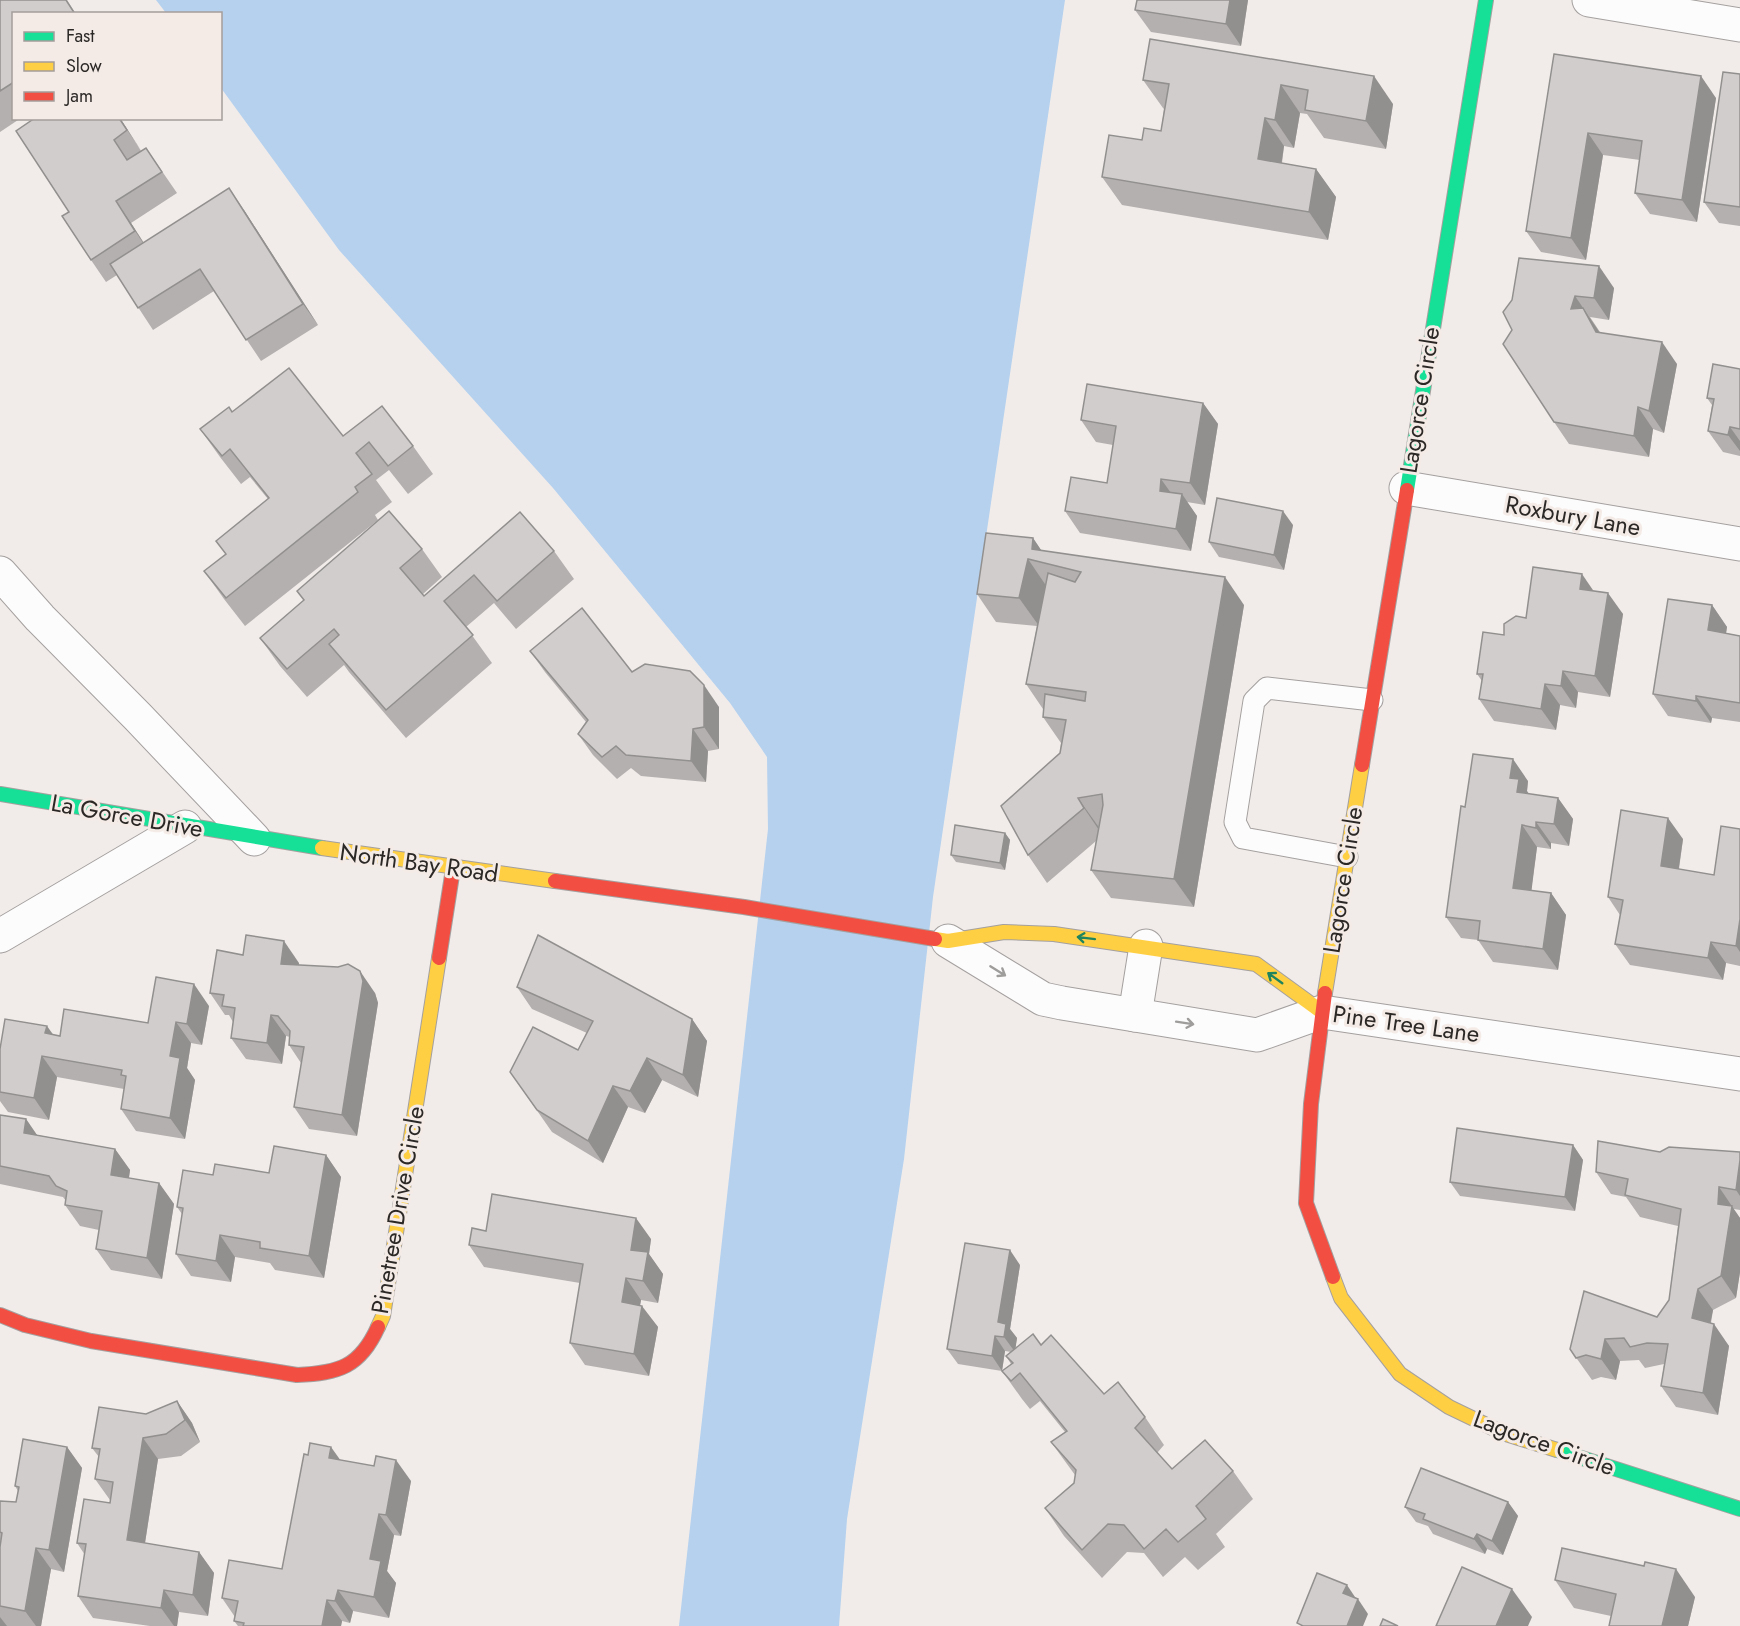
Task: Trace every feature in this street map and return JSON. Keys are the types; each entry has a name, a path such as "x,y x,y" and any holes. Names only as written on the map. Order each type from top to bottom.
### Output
{"street":[{"name":"Lagorce Circle","path":"1486,0 1322,1012 1311,1104 1306,1203 1341,1298 1400,1374 1449,1407 1503,1433 1740,1509"},
{"path":"1589,0 1740,25"},
{"name":"Roxbury Lane","path":"1406,488 1740,544"},
{"path":"0,573 39,618 138,717 254,839"},
{"name":"La Gorce Drive","path":"0,794 254,839"},
{"path":"0,936 185,827"},
{"name":"North Bay Road","path":"254,839 744,907 948,941 1005,932 1054,934 1146,946 1256,964 1322,1012"},
{"name":"Pinetree Drive Circle","path":"0,1315 25,1325 91,1341 297,1375 326,1374 352,1365 372,1344 382,1316 453,868"},
{"name":"Pine Tree Lane","path":"948,941 1043,999 1135,1015 1257,1035 1322,1012 1740,1074"},
{"path":"1135,1015 1146,946"}],"lane":[{"path":"1347,857 1243,838 1235,822 1250,723 1254,701 1267,688 1372,700"}],"water":[{"path":"156,0 1065,0 933,897 904,1159 847,1519 839,1626 679,1626 768,829 767,757 730,703 553,488 339,250 222,89 222,12 165,12"}],"building":[{"path":"0,0 66,0 74,12 12,12 12,83 0,91"},
{"path":"1137,0 1230,0 1226,24 1135,10"},
{"path":"1150,39 1374,76 1366,121 1305,110 1308,90 1281,85 1275,120 1265,118 1258,159 1316,169 1309,212 1102,177 1109,135 1142,140 1144,128 1161,131 1169,84 1143,80"},
{"path":"1554,54 1701,76 1682,200 1635,193 1642,141 1588,133 1571,238 1526,231"},
{"path":"1723,72 1740,74 1740,207 1704,202"},
{"path":"32,120 120,120 127,130 114,140 127,160 146,148 162,172 116,201 135,231 91,260 62,216 69,212 16,131"},
{"path":"229,188 303,304 246,340 200,269 138,308 110,264"},
{"path":"1519,258 1599,266 1594,298 1575,296 1571,309 1583,308 1596,332 1662,342 1649,411 1638,407 1634,436 1554,422 1503,344 1512,330 1503,312 1512,300"},
{"path":"1713,364 1740,369 1740,429 1730,427 1728,435 1708,431 1714,399 1707,398"},
{"path":"289,368 343,436 382,406 413,446 388,466 369,442 356,453 372,474 355,487 358,492 226,598 204,571 226,554 216,541 269,498 230,449 222,456 200,429 229,407 232,412"},
{"path":"1087,384 1203,403 1190,483 1161,479 1160,491 1182,494 1176,529 1065,511 1071,477 1107,483 1116,426 1081,420"},
{"path":"1217,498 1283,511 1274,555 1209,542"},
{"path":"389,511 422,549 400,568 424,596 520,512 554,551 497,601 474,575 444,601 473,635 386,710 329,644 339,635 334,629 287,669 260,638 304,600 297,591"},
{"path":"986,533 1033,538 1032,549 1225,577 1174,879 1091,870 1103,805 1102,794 1078,798 1084,808 1028,855 1001,806 1060,753 1066,720 1043,717 1045,694 1085,701 1086,692 1026,684 1048,573 1075,582 1081,572 1028,559 1019,598 977,594"},
{"path":"1533,567 1582,574 1580,589 1608,593 1595,676 1563,671 1561,686 1545,684 1541,709 1479,699 1483,674 1477,674 1483,632 1504,635 1504,624 1516,616 1526,618"},
{"path":"1668,599 1712,605 1708,630 1740,636 1740,703 1696,696 1696,701 1653,694"},
{"path":"582,608 632,672 645,664 690,671 704,685 704,727 693,729 691,761 626,755 616,746 602,757 578,734 588,720 530,651"},
{"path":"1473,754 1513,759 1510,778 1519,779 1517,792 1558,798 1554,824 1536,822 1536,828 1522,825 1513,888 1551,893 1543,949 1478,940 1480,921 1446,917 1461,806 1465,807"},
{"path":"1621,810 1668,818 1661,866 1714,875 1721,826 1740,829 1740,919 1736,946 1711,942 1708,958 1615,944 1623,900 1608,897"},
{"path":"955,825 1005,833 1000,863 951,855"},
{"path":"246,935 284,941 281,964 338,967 348,964 360,971 363,981 342,1115 294,1107 304,1047 289,1045 290,1031 278,1016 271,1015 267,1043 231,1038 235,1008 222,1006 224,995 210,993 217,950 243,955"},
{"path":"538,935 692,1019 683,1075 647,1058 630,1091 613,1086 588,1141 537,1110 510,1072 533,1027 578,1050 593,1021 517,987"},
{"path":"156,977 194,984 187,1024 176,1022 170,1056 180,1058 170,1118 121,1109 126,1076 121,1075 122,1070 42,1056 34,1098 0,1092 0,1049 5,1019 47,1026 45,1033 60,1036 64,1009 148,1023"},
{"path":"0,1115 26,1119 24,1133 115,1149 111,1175 159,1183 147,1258 96,1249 102,1211 65,1205 67,1191 56,1186 49,1176 0,1166"},
{"path":"1457,1128 1573,1145 1565,1197 1450,1182"},
{"path":"1598,1141 1660,1152 1669,1147 1740,1152 1736,1190 1719,1187 1718,1204 1732,1206 1721,1276 1698,1289 1692,1318 1714,1324 1703,1393 1661,1386 1668,1344 1647,1343 1630,1347 1624,1338 1605,1339 1601,1359 1586,1355 1576,1358 1570,1349 1584,1291 1657,1317 1669,1300 1681,1209 1625,1195 1628,1179 1596,1172"},
{"path":"274,1146 326,1155 309,1256 260,1248 260,1242 220,1235 216,1261 176,1254 183,1208 177,1207 183,1170 213,1175 215,1164 269,1173"},
{"path":"492,1194 636,1218 631,1250 648,1252 643,1281 626,1278 622,1302 642,1306 634,1354 570,1343 583,1264 469,1245 472,1228 486,1231"},
{"path":"965,1243 1010,1250 998,1322 1006,1324 1004,1337 995,1336 992,1356 947,1349"},
{"path":"1033,1334 1041,1345 1051,1335 1104,1394 1118,1382 1145,1417 1135,1428 1172,1469 1205,1440 1233,1471 1196,1506 1206,1519 1178,1542 1166,1529 1144,1549 1124,1525 1108,1524 1082,1550 1045,1508 1074,1483 1076,1470 1051,1442 1067,1431 1020,1373 1011,1381 1002,1371 1013,1363 1006,1356"},
{"path":"177,1401 185,1420 166,1434 143,1438 127,1540 199,1552 193,1595 164,1590 161,1608 78,1596 86,1544 77,1543 84,1499 110,1503 113,1482 95,1479 100,1449 92,1448 99,1407 146,1414"},
{"path":"23,1439 67,1447 49,1550 36,1548 25,1611 0,1606 2,1533 0,1532 0,1501 16,1502 19,1487 15,1486"},
{"path":"310,1443 331,1447 329,1458 374,1466 376,1456 396,1460 386,1515 379,1514 370,1559 381,1561 374,1597 338,1590 335,1601 327,1600 322,1626 243,1626 244,1623 234,1621 238,1601 222,1598 229,1560 282,1569 304,1454 308,1455"},
{"path":"1421,1468 1508,1502 1492,1541 1477,1534 1474,1539 1423,1519 1425,1514 1405,1507"},
{"path":"1562,1548 1644,1566 1645,1562 1676,1569 1662,1626 1609,1626 1616,1594 1555,1580"},
{"path":"1462,1567 1512,1589 1496,1626 1436,1626"},
{"path":"1317,1573 1347,1585 1343,1593 1358,1599 1347,1626 1303,1626 1297,1623"},
{"path":"1383,1619 1398,1626 1380,1626"}],"traffic: fast":[{"path":"1407,490 1486,0"},
{"path":"0,794 322,848"},
{"path":"1557,1450 1740,1509"}],"traffic: slow":[{"path":"1325,993 1362,765"},
{"path":"322,848 555,881"},
{"path":"935,939 948,941 1004,932 1054,934 1256,964 1322,1012"},
{"path":"378,1327 383,1316 439,958"},
{"path":"1333,1277 1341,1298 1400,1374 1449,1407 1503,1433 1557,1450"}],"traffic: jam":[{"path":"1362,765 1407,490"},
{"path":"439,958 453,869"},
{"path":"555,881 744,907 935,939"},
{"path":"1325,993 1311,1104 1306,1203 1333,1277"},
{"path":"0,1315 25,1325 91,1341 297,1375 325,1372 346,1365 364,1351 378,1327"}]}
